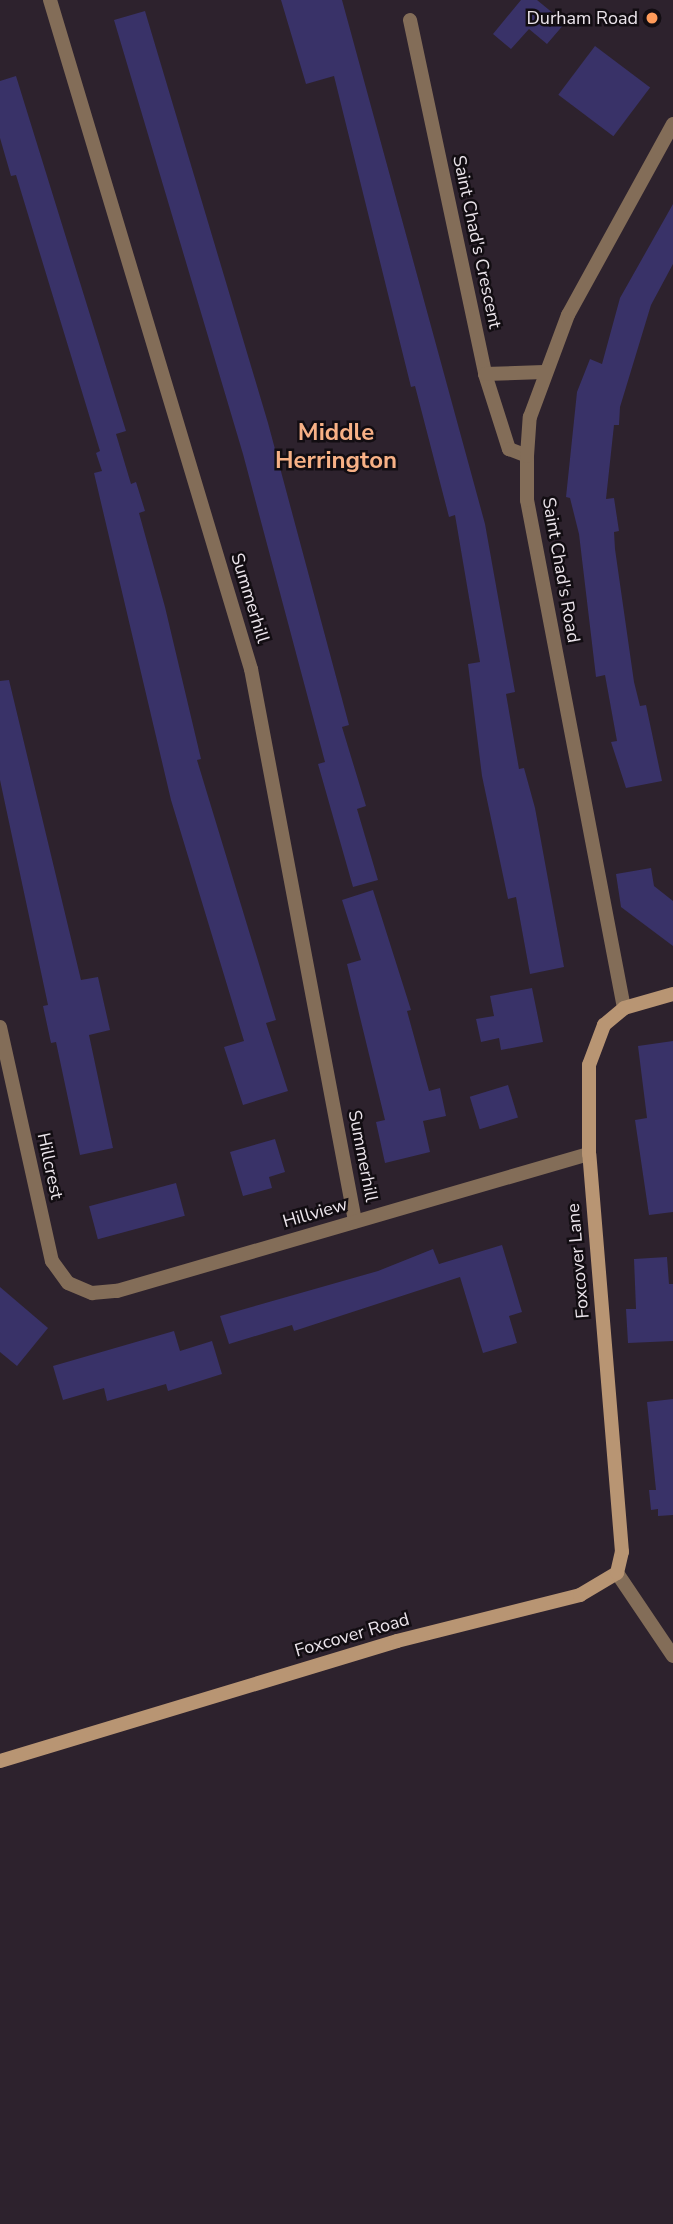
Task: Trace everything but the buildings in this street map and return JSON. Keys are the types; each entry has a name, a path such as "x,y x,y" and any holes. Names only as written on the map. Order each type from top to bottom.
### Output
{"street":[{"name":"Summerhill","path":"50,0 251,669 355,1222"},
{"name":"Saint Chad's Crescent","path":"410,20 485,373 509,449 527,457"},
{"name":"Saint Chad's Road","path":"624,1008 527,500 527,457 530,417 544,372 568,315 673,124"},
{"path":"485,373 544,372"},
{"name":"Foxcover Lane","path":"617,1573 622,1552 586,1107 593,1044 604,1025 624,1008 673,994"},
{"name":"Hillcrest","path":"0,1027 52,1261 68,1283 92,1293"},
{"name":"Hillview","path":"92,1293 117,1291 589,1154"},
{"path":"617,1573 673,1656"},
{"name":"Foxcover Road","path":"0,1761 397,1641 580,1595 617,1573"}],"place":[{"name":"Durham Road","path":"652,18"}],"district":[{"name":"Middle Herrington","path":"336,447"}]}
